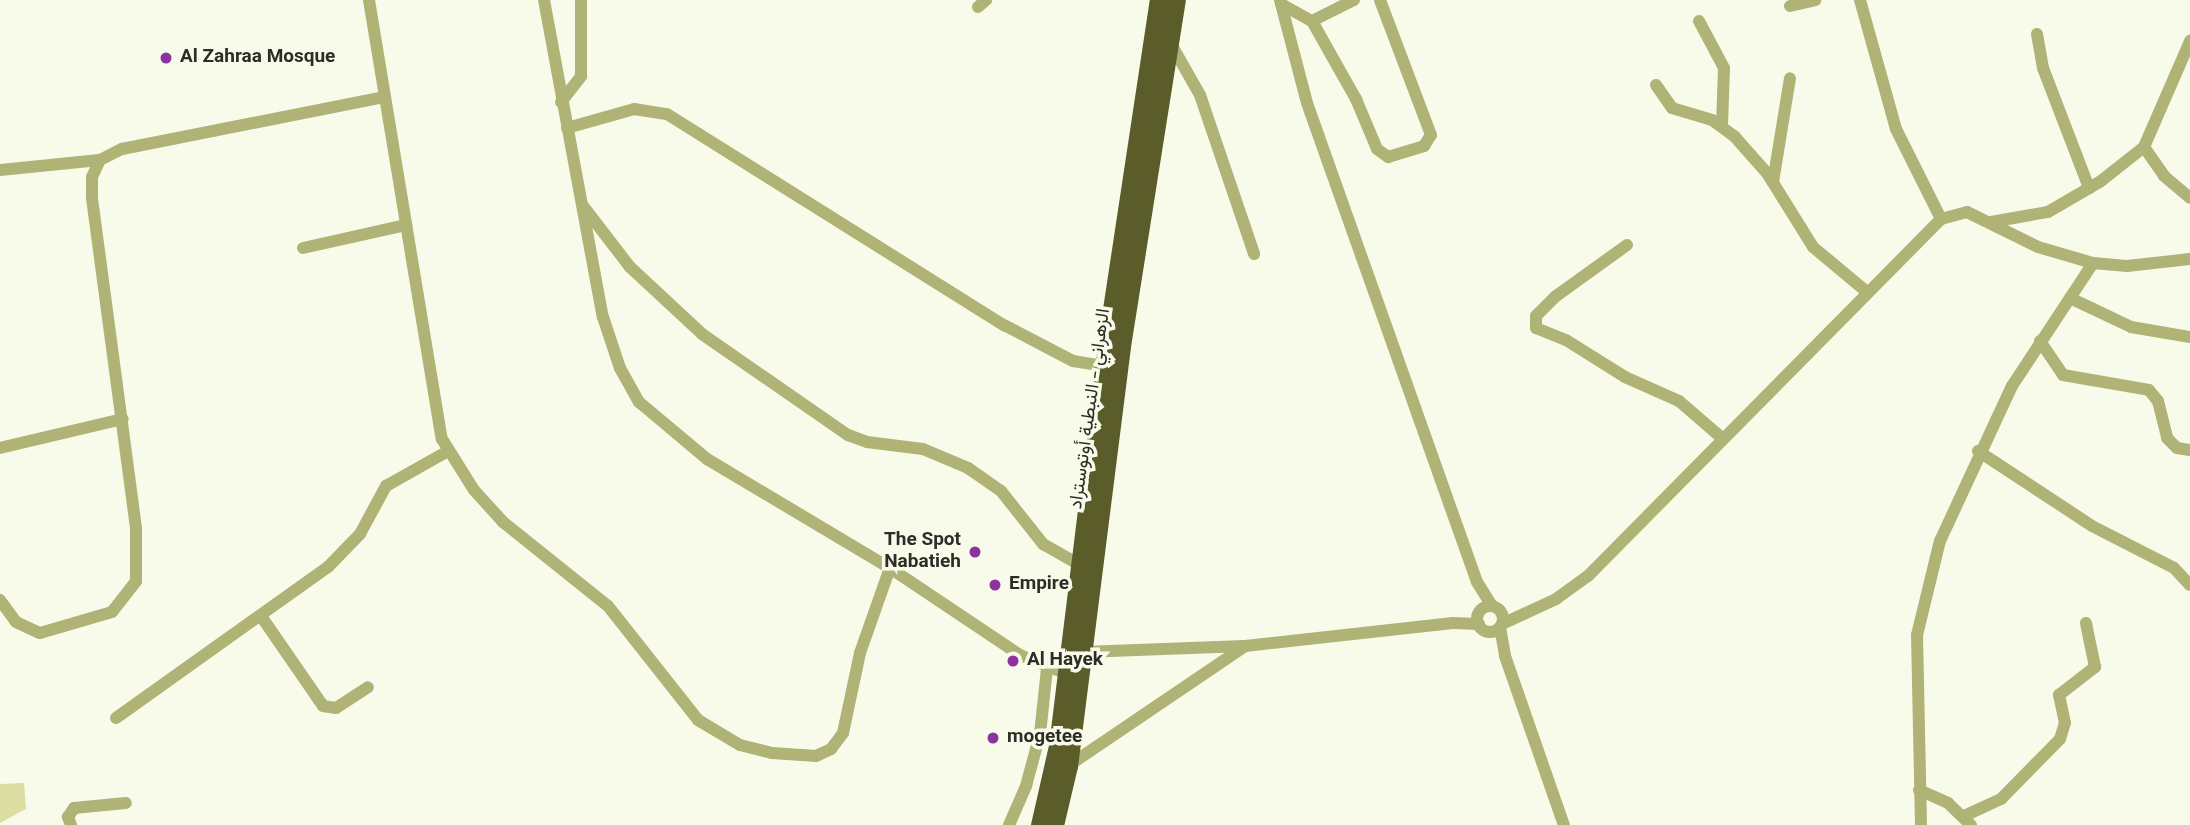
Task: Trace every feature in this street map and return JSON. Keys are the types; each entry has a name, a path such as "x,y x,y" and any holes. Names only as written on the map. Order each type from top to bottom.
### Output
{"highway":[{"name":"الزهراني - النبطية أوتوستراد","path":"1040,825 1058,746 1056,671 1078,564 1104,366 1159,0"},
{"name":"الزهراني - النبطية أوتوستراد","path":"1054,825 1068,766 1121,346 1176,0"}],"street":[{"path":"369,0 436,416 448,451 503,522 631,630 698,720 740,745 772,754 816,756 831,749 843,733 860,653 890,568"},
{"path":"544,0 603,317 620,368 639,402 707,459 1056,671 1026,786 1009,825"},
{"path":"561,102 581,76 582,0"},
{"path":"1312,21 1354,0"},
{"path":"1280,2 1312,21 1356,99 1377,149 1385,157 1424,146 1431,135 1380,0"},
{"path":"1790,6 1815,0"},
{"path":"1860,0 1896,128 1941,219"},
{"path":"1280,2 1307,103 1564,825"},
{"path":"1699,21 1724,68 1722,125"},
{"path":"2037,34 2043,68 2089,188"},
{"path":"1990,222 2036,217 2089,188 2144,147 2190,41"},
{"path":"1171,44 1200,95 1254,254"},
{"path":"1773,182 1790,78"},
{"path":"1656,85 1672,108 1722,125 1773,182 1812,247 1867,292"},
{"path":"0,170 100,160 122,149 385,97"},
{"path":"567,128 634,109 667,114 1004,325 1062,357 1104,366"},
{"path":"2144,147 2164,176 2190,198"},
{"path":"0,600 16,622 40,633 99,618 127,597 139,559 123,419 92,197 92,177 100,160"},
{"path":"583,206 661,300 712,341 848,435 867,443 923,449 968,468 1001,491 1043,544 1078,564"},
{"path":"1083,652 1245,646 1453,623 1490,618 1556,599 1588,576 1941,219 1967,212 2038,247 2092,263 2127,266 2190,259"},
{"path":"303,248 406,225"},
{"path":"1626,245 1556,296 1536,316 1536,328 1566,340 1625,377 1679,401 1723,439"},
{"path":"1921,825 1917,635 1940,541 1978,451 2040,341 2092,263"},
{"path":"2070,298 2131,327 2190,337"},
{"path":"2040,341 2063,376 2154,393 2167,438 2177,448 2190,450"},
{"path":"0,448 123,419"},
{"path":"116,718 261,615 354,543 392,481 448,451"},
{"path":"1978,451 2092,526 2174,568 2190,585"},
{"path":"261,615 323,706 336,708 368,687"},
{"path":"1919,790 1968,821 2001,799 2064,733 2059,695 2095,667 2086,622"},
{"path":"1068,766 1245,646"},
{"path":"71,825 68,817 74,808 126,803"}],"green space":[{"path":"24,783 26,809 0,823 0,784"}],"place":[{"name":"Al Zahraa Mosque","path":"166,58"},
{"name":"The Spot Nabatieh","path":"975,552"},
{"name":"Empire","path":"995,585"},
{"name":"Al Hayek","path":"1013,661"},
{"name":"mogetee","path":"993,738"}]}
